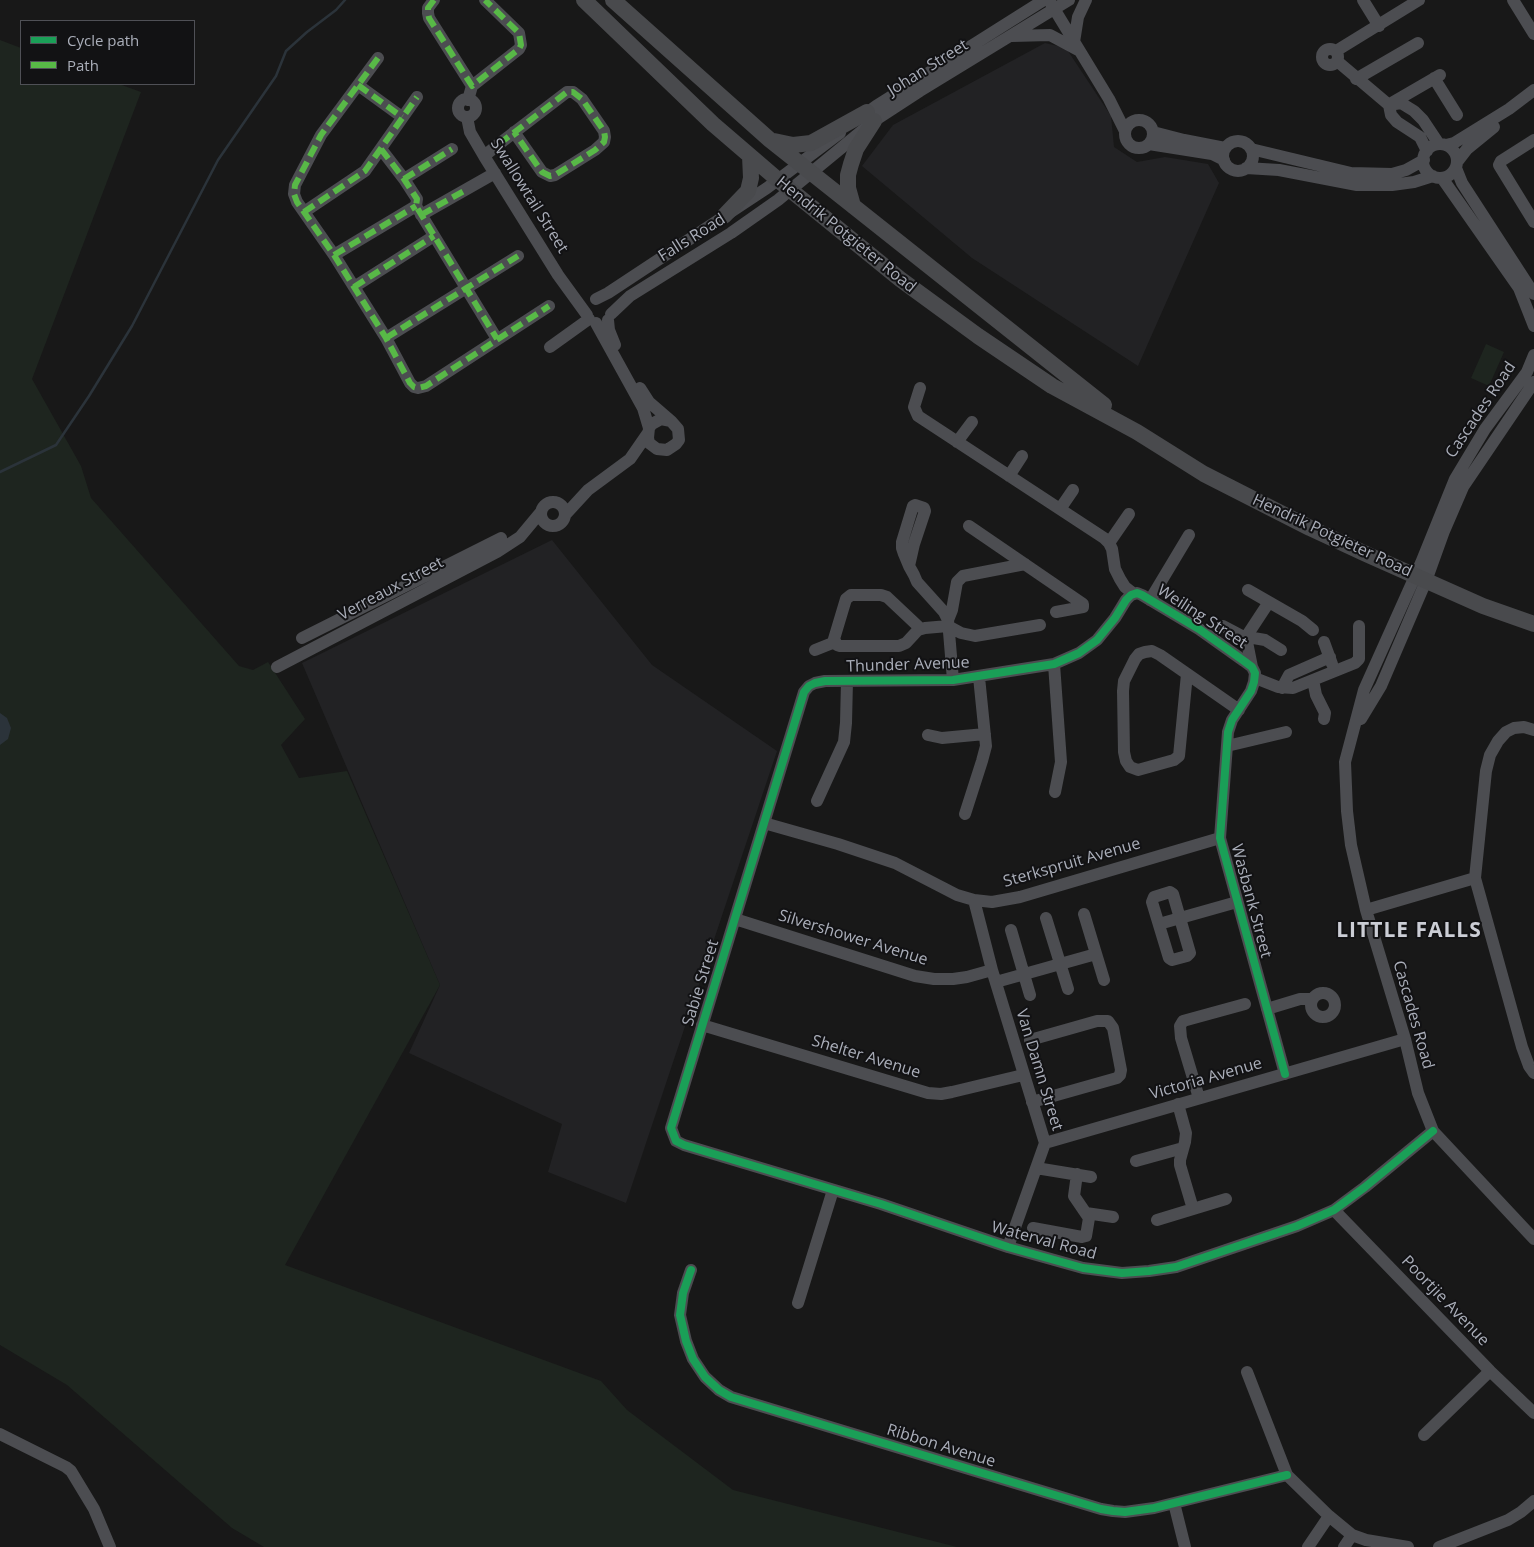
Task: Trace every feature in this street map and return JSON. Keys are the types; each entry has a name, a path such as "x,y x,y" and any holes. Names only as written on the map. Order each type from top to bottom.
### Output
{"main road":[{"name":"Hendrik Potgieter Road","path":"584,0 673,86 777,179 900,279 978,336 1052,386 1137,432 1204,474 1310,528 1483,606 1534,624"},
{"name":"Hendrik Potgieter Road","path":"613,0 770,140 1137,432"},
{"path":"770,140 793,145 812,142 870,117"},
{"path":"853,206 848,188 850,164 870,117"},
{"path":"724,216 748,191 751,178 750,156"}],"street":[{"path":"434,0 428,8 429,18 472,86 519,49 521,45 519,33 485,0"},
{"path":"1023,13 1028,0"},
{"name":"Johan Street","path":"806,169 870,117 1044,0"},
{"name":"Johan Street","path":"870,117 1009,36 1052,4 1069,0"},
{"path":"1077,47 1078,17 1086,0"},
{"path":"1363,0 1379,26"},
{"path":"1419,0 1337,56 1356,79 1389,105 1391,115 1397,122 1420,137 1426,169 1437,177 1519,288 1534,326"},
{"path":"1513,0 1534,34"},
{"path":"1052,4 1109,98 1125,131 1126,140 1132,146 1140,148 1151,138 1184,140 1224,154"},
{"path":"1009,36 1050,35 1077,47"},
{"path":"1356,79 1418,43"},
{"path":"378,58 321,135 296,185 294,194 297,202 334,255 386,338 410,383 418,388 426,386 549,306"},
{"path":"1389,105 1437,77 1457,115"},
{"path":"358,85 402,117"},
{"name":"Swallowtail Street","path":"472,86 468,100 475,104 476,110 467,117 470,132 484,156 569,290 599,318 649,402 671,421"},
{"path":"1534,90 1509,109 1454,142 1430,148 1425,156 1406,170 1392,174 1359,174 1333,169 1252,148 1245,142 1236,141 1228,144 1224,154 1229,168 1233,170 1246,168 1279,170 1357,185 1392,185 1414,182 1451,174 1467,149 1483,135 1534,102"},
{"path":"484,156 514,132 567,92 573,92 582,99 604,131 605,137 604,142 595,150 550,176 542,172 514,132"},
{"path":"304,212 365,171 417,97"},
{"path":"1109,98 1137,120"},
{"path":"1389,105 1401,103 1414,111 1442,145 1455,153 1456,165 1462,183 1534,294"},
{"path":"1125,131 1129,123 1137,120 1146,121 1149,124 1151,138"},
{"path":"1534,140 1501,161 1500,165 1534,222"},
{"path":"1246,168 1252,162 1252,148"},
{"path":"381,150 417,199 419,210 497,339"},
{"path":"404,179 452,150"},
{"name":"Falls Road","path":"594,300 660,259 777,179 806,169"},
{"name":"Falls Road","path":"550,347 599,318 630,296 731,233 791,190 806,169"},
{"path":"334,255 419,210 495,173"},
{"path":"354,287 434,236"},
{"path":"386,338 518,256"},
{"path":"660,259 668,272"},
{"path":"569,290 594,300 600,299 607,302 612,308 599,318 588,307 594,300"},
{"name":"Swallowtail Street","path":"599,318 643,408 648,431"},
{"name":"Cascades Road","path":"1534,355 1527,372 1485,429 1455,479 1381,686 1354,732 1345,762 1347,811 1351,845 1366,910 1405,1039 1418,1092 1433,1131 1534,1240"},
{"name":"Cascades Road","path":"1420,578 1463,487 1534,382"},
{"path":"920,388 914,407 916,414 1109,543 1117,575 1128,593"},
{"path":"588,490 565,515 562,522 550,526 543,521 540,513 545,504 576,496 588,490 630,459 652,424 661,419 671,421 678,429 678,440 672,448 630,459"},
{"path":"957,442 972,422"},
{"path":"648,431 649,443 652,447 662,451"},
{"path":"1009,476 1022,456"},
{"path":"1060,509 1073,490"},
{"path":"556,501 564,508 565,515"},
{"name":"Verreaux Street","path":"520,537 540,513"},
{"path":"1109,543 1129,514"},
{"name":"Verreaux Street","path":"277,667 497,552 520,537 532,531 550,526"},
{"path":"969,526 1083,604 1083,607 1056,612"},
{"path":"1150,600 1189,535"},
{"path":"302,638 502,538"},
{"path":"948,623 957,582 962,576 1025,564"},
{"path":"909,566 917,582 944,612 948,623 954,680"},
{"path":"1248,590 1302,621 1313,630"},
{"name":"Weiling Street","path":"1128,593 1142,595 1199,629 1253,672 1282,688"},
{"name":"Thunder Avenue","path":"764,823 804,692 815,683 825,681 954,680 1054,664 1079,653 1097,640 1115,618 1128,593"},
{"path":"921,629 887,597 882,595 849,596 846,599 834,635 835,642 840,646 900,646 921,629 948,623"},
{"path":"1253,672 1246,637 1269,602"},
{"path":"948,623 961,633 975,636 1040,625"},
{"path":"1223,626 1246,637 1262,638 1281,650"},
{"path":"1282,688 1299,686 1358,660 1359,626"},
{"path":"815,650 835,642"},
{"path":"1324,642 1335,671"},
{"path":"1187,674 1179,756 1174,760 1138,770 1130,767 1124,752 1124,681 1135,658 1145,652 1152,651 1187,674 1239,710"},
{"path":"1282,688 1289,675 1330,657"},
{"path":"1054,664 1060,762 1055,792"},
{"name":"Wasbank Street","path":"1253,672 1251,691 1232,720 1227,746 1220,838 1285,1074"},
{"path":"964,814 986,746 979,676"},
{"path":"1313,680 1316,695 1325,713 1324,719"},
{"path":"817,801 844,742 846,681"},
{"path":"1534,730 1524,726 1514,728 1502,736 1490,755 1486,771 1475,878 1522,1047 1529,1066 1534,1073"},
{"path":"1227,746 1286,732"},
{"path":"928,735 942,738 986,734"},
{"name":"Sterkspruit Avenue","path":"764,823 838,844 895,863 957,896 992,902 1020,897 1220,838"},
{"name":"Sabie Street","path":"684,1145 676,1141 671,1128 764,823"},
{"path":"1366,910 1475,878"},
{"path":"1172,893 1190,953 1187,956 1174,960 1169,958 1158,924 1152,899 1154,896 1172,893"},
{"name":"Van Damn Street","path":"974,900 992,970 1045,1143 1008,1247"},
{"path":"1158,924 1237,902"},
{"path":"1084,914 1104,980"},
{"path":"1046,918 1068,989"},
{"name":"Silvershower Avenue","path":"734,919 915,976 953,979 992,970"},
{"path":"1011,930 1030,995"},
{"path":"996,982 1096,954"},
{"path":"1267,1009 1300,999 1313,1000"},
{"path":"1199,1098 1181,1038 1180,1026 1183,1021 1245,1004"},
{"path":"1030,1040 1097,1020 1108,1021 1113,1028 1121,1070 1117,1078 1032,1102"},
{"name":"Shelter Avenue","path":"702,1025 928,1093 941,1094 952,1092 1023,1075"},
{"name":"Victoria Avenue","path":"1045,1143 1405,1039"},
{"path":"1178,1104 1186,1133 1180,1156 1180,1165 1193,1209"},
{"name":"Waterval Road","path":"684,1145 926,1218 1008,1247 1083,1268 1122,1273 1149,1272 1176,1267 1297,1226 1334,1210 1433,1131"},
{"path":"1136,1161 1183,1148"},
{"path":"1036,1168 1091,1177"},
{"path":"1033,1228 1085,1237 1089,1222 1086,1213 1074,1196 1077,1174"},
{"path":"798,1303 833,1190"},
{"path":"1157,1220 1226,1199"},
{"name":"Poortjie Avenue","path":"1334,1210 1490,1372 1534,1414"},
{"path":"1086,1213 1113,1217"},
{"name":"Ribbon Avenue","path":"691,1270 680,1315 686,1340 693,1358 705,1377 719,1390 731,1397 1101,1509 1126,1512 1140,1511 1287,1475"},
{"path":"1247,1372 1287,1475 1328,1516 1352,1535 1366,1540 1408,1547"},
{"path":"1424,1436 1490,1372"},
{"path":"0,1434 71,1471 94,1509 110,1547"},
{"path":"1439,1547 1508,1520 1534,1501"},
{"path":"1174,1503 1186,1547"},
{"path":"1308,1547 1328,1516"},
{"path":"1344,1547 1352,1535"}],"shaded area":[{"path":"0,40 20,48 20,85 122,85 141,92 32,379 81,466 91,498 239,666 253,670 268,662 305,719 281,745 299,778 347,771 440,985 285,1265 601,1381 627,1410 733,1490 957,1547 264,1547 232,1528 67,1385 0,1345"},
{"path":"1045,43 1066,48 1111,116 1114,147 1137,162 1165,157 1208,164 1219,183 1138,366 972,258 862,166 893,125"},
{"path":"1486,344 1504,352 1489,386 1471,378"},
{"path":"552,540 652,665 777,751 626,1203 548,1172 562,1124 409,1053 440,985 302,663"},
{"path":"0,713 7,718 11,728 8,739 0,745"}],"waterway":[{"path":"0,472 56,445 132,326 218,160 276,76 286,51 336,10 345,0"}],"marked path":[{"path":"434,0 428,8 429,18 472,86 519,49 521,45 519,33 485,0"},
{"path":"378,58 321,135 295,185 294,194 297,202 334,255 386,338 410,383 418,388 426,386 549,306"},
{"path":"358,85 402,117"},
{"path":"499,144 567,92 573,92 582,99 604,131 605,137 604,142 595,150 555,175 550,176 542,172 514,132"},
{"path":"304,212 365,171 417,97"},
{"path":"381,149 417,199 416,206 497,339"},
{"path":"404,179 452,149"},
{"path":"421,215 464,191"},
{"path":"334,255 416,206"},
{"path":"354,287 434,236"},
{"path":"386,338 518,256"}],"cycle path":[{"path":"1285,1074 1220,838 1228,732 1232,720 1251,691 1255,673 1252,667 1199,629 1137,593 1131,595 1126,600 1115,618 1097,640 1079,653 1054,664 953,680 825,681 809,686 804,692 671,1128 676,1141 684,1145 881,1204 1008,1247 1083,1268 1122,1273 1176,1267 1297,1226 1334,1210 1433,1131"},
{"path":"691,1270 683,1293 680,1315 686,1341 693,1359 705,1377 719,1390 731,1397 1101,1509 1113,1511 1125,1512 1154,1508 1287,1475"}],"district":[{"name":"LITTLE FALLS","path":"1409,931"}]}
